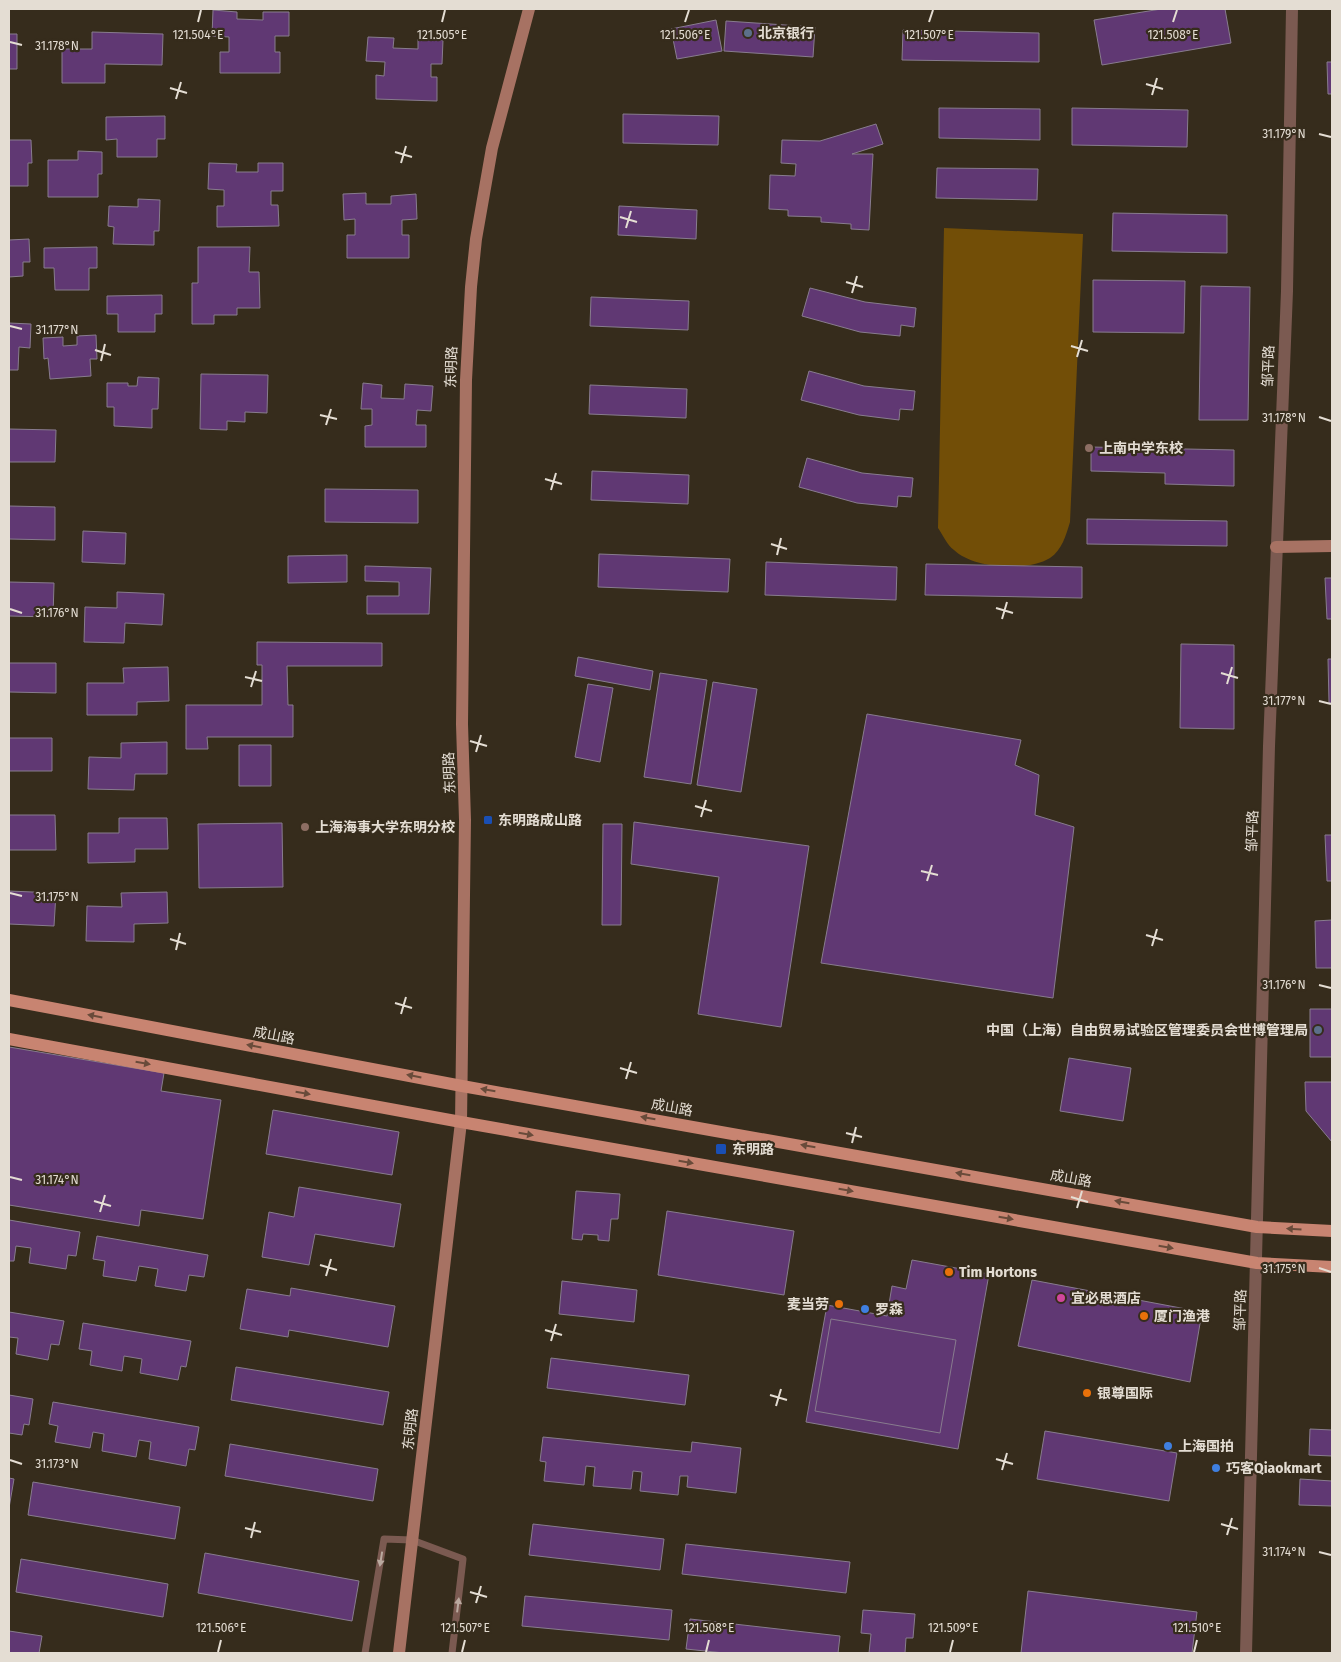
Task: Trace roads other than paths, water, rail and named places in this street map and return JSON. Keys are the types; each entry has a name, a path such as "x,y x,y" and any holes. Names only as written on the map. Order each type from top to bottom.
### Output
{"main road":[{"name":"东明路","path":"399,1653 461,1122 465,820 462,705 467,334 476,239 484,192 501,113 529,9"},
{"path":"1276,547 1332,546"},
{"name":"成山路","path":"9,1000 462,1086 1256,1227 1332,1231"},
{"path":"9,1039 461,1122 1257,1263 1332,1267"}],"street":[{"name":"邹平路","path":"1246,1653 1257,1263 1256,1227 1276,547 1287,291 1292,9"}],"lane":[{"path":"366,1653 384,1539 412,1540 463,1559 452,1653"}],"place":[{"name":"北京银行","path":"748,33"},
{"name":"上南中学东校","path":"1089,448"},
{"name":"东明路成山路","path":"488,820"},
{"name":"上海海事大学东明分校","path":"305,827"},
{"name":"中国（上海）自由贸易试验区管理委员会世博管理局","path":"1318,1030"},
{"name":"东明路","path":"721,1149"},
{"name":"Tim Hortons","path":"949,1272"},
{"name":"宜必思酒店","path":"1061,1298"},
{"name":"麦当劳","path":"839,1304"},
{"name":"罗森","path":"865,1309"},
{"name":"厦门渔港","path":"1144,1316"},
{"name":"银尊国际","path":"1087,1393"},
{"name":"上海国拍","path":"1168,1446"},
{"name":"巧客Qiaokmart","path":"1216,1468"}]}
